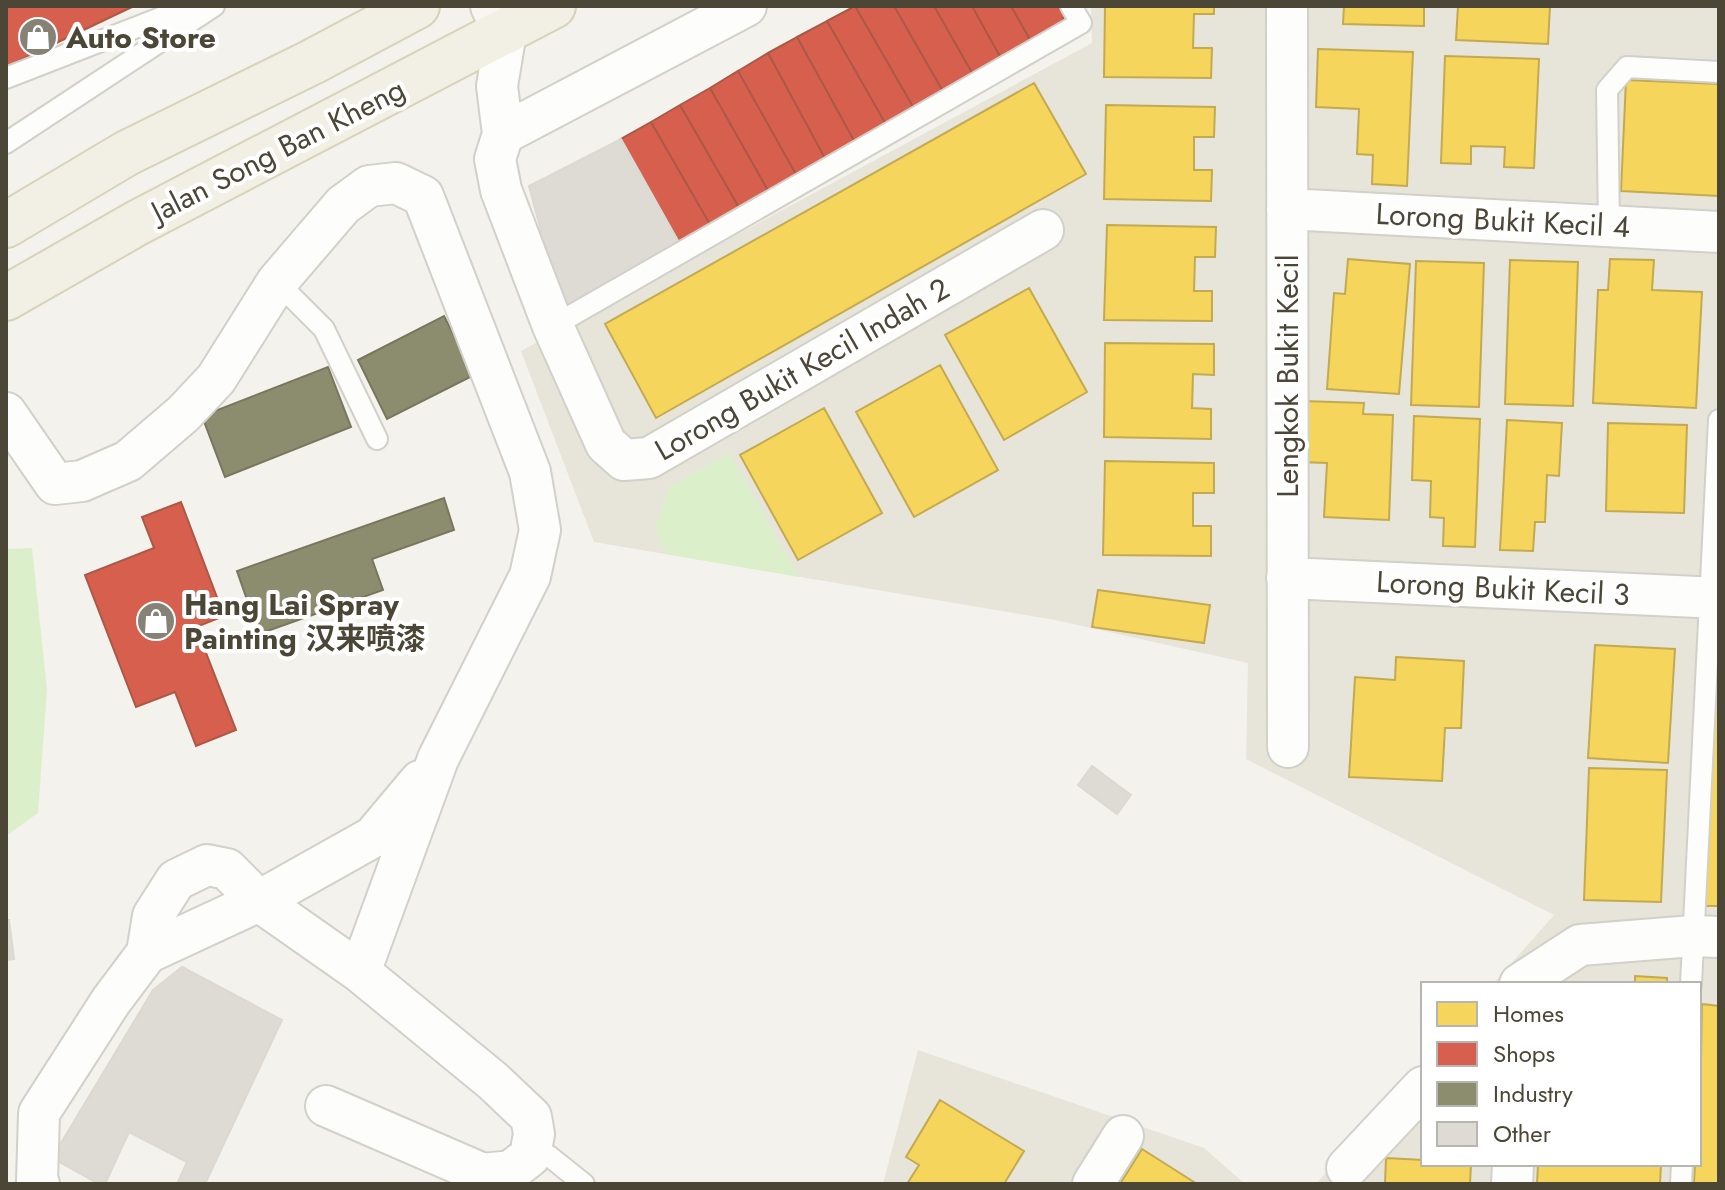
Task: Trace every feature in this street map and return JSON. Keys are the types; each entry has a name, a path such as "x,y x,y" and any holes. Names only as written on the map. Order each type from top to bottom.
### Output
{"main road":[{"path":"312,62 350,6"},
{"name":"Jalan Song Ban Kheng","path":"6,225 127,153 312,62 417,6"},
{"name":"Jalan Song Ban Kheng","path":"6,298 500,19 546,8"}],"street":[{"path":"503,134 746,6"},
{"name":"Lengkok Bukit Kecil","path":"1287,6 1288,747"},
{"name":"Lorong Bukit Kecil Indah 2","path":"500,19 497,86 503,134 495,159 501,190 553,326 606,444 624,460 649,458 1043,230"},
{"path":"6,413 55,484 82,481 128,461 183,414 216,379 277,282 343,205 369,186 396,183 423,196 530,472 540,530 530,576 438,759 360,972"},
{"name":"Lorong Bukit Kecil 4","path":"1287,209 1719,232"},
{"name":"Lorong Bukit Kecil 3","path":"1287,578 1714,598"},
{"path":"147,953 259,901 373,837 438,759"},
{"path":"37,1183 39,1113 111,1001 147,953 153,916 176,880 207,865 227,869 259,901 360,972 493,1081 531,1117 534,1134 530,1156 511,1171 483,1174 326,1106"},
{"path":"1523,982 1580,945 1706,936"},
{"path":"1346,1176 1421,1089"},
{"path":"1093,1184 1123,1136"}],"lane":[{"path":"6,78 191,6"},
{"path":"6,143 214,6"},
{"path":"553,326 1081,23 1071,6"},
{"path":"1609,225 1607,90 1627,67 1719,72"},
{"path":"277,282 324,329 377,439"},
{"path":"1692,982 1706,936 1719,420"},
{"path":"530,1156 549,1156 584,1184"}],"shaded area":[{"path":"1091,6 1719,6 1719,1184 1316,1184 1421,1065 1421,1166 1701,1166 1701,982 1495,982 1554,915 1246,759 1248,663 1055,620 594,542 521,351 1092,43"},
{"path":"918,1050 1204,1148 1245,1184 883,1184"}],"green space":[{"path":"729,453 799,577 666,554 655,529 669,487"},
{"path":"32,548 47,690 38,813 6,836 6,549"}],"building: Homes":[{"path":"1105,6 1214,6 1214,14 1194,14 1193,48 1212,48 1211,78 1104,77"},
{"path":"1344,6 1424,6 1424,26 1343,24"},
{"path":"1458,6 1550,6 1548,44 1456,40"},
{"path":"1318,49 1413,52 1407,186 1372,184 1373,155 1357,154 1359,109 1316,107"},
{"path":"1445,56 1539,59 1534,168 1504,167 1505,147 1471,146 1471,164 1441,163"},
{"path":"1626,80 1719,84 1719,196 1621,191"},
{"path":"1034,83 1086,174 656,418 605,324"},
{"path":"1106,105 1215,107 1214,137 1194,137 1194,170 1212,170 1211,201 1104,199"},
{"path":"1107,225 1216,227 1215,257 1195,257 1194,291 1212,291 1212,321 1104,320"},
{"path":"1348,259 1410,264 1399,394 1327,389 1334,293 1345,294"},
{"path":"1610,259 1654,260 1652,290 1702,292 1696,408 1593,403 1598,290 1608,290"},
{"path":"1510,260 1578,262 1573,406 1505,404"},
{"path":"1416,261 1484,263 1479,407 1411,405"},
{"path":"1029,288 1087,392 1004,440 945,335"},
{"path":"1105,343 1214,344 1214,375 1193,374 1192,408 1211,409 1211,439 1104,437"},
{"path":"940,365 998,470 914,517 856,412"},
{"path":"1302,401 1364,403 1363,414 1393,415 1389,520 1324,517 1327,463 1299,462"},
{"path":"824,408 882,513 798,560 740,455"},
{"path":"1414,416 1480,419 1475,547 1443,546 1444,518 1430,517 1431,481 1412,480"},
{"path":"1507,420 1562,423 1559,476 1547,475 1545,522 1535,522 1533,551 1500,550"},
{"path":"1608,423 1687,425 1684,513 1606,511"},
{"path":"1105,461 1214,463 1214,493 1193,493 1193,526 1211,526 1211,556 1103,555"},
{"path":"1098,590 1210,605 1204,643 1092,627"},
{"path":"1717,641 1719,906 1703,906"},
{"path":"1595,645 1675,649 1668,763 1588,758"},
{"path":"1396,657 1464,661 1461,728 1445,728 1442,781 1349,777 1355,677 1395,680"},
{"path":"1589,768 1667,770 1661,902 1584,900"},
{"path":"1635,976 1667,978 1667,982 1635,982"},
{"path":"1702,1004 1719,1006 1719,1184 1694,1184 1695,1166 1701,1166"},
{"path":"940,1100 1024,1151 1004,1184 907,1184 919,1165 906,1157"},
{"path":"1142,1149 1197,1184 1120,1184"},
{"path":"1386,1158 1421,1160 1421,1166 1471,1166 1470,1184 1385,1184"},
{"path":"1538,1166 1661,1166 1660,1184 1537,1184"}],"building: Shops":[{"name":"Auto Store","path":"6,6 134,6 6,67"},
{"path":"855,6 894,6 945,95 916,112"},
{"path":"855,6 916,112 888,128 827,21"},
{"path":"894,6 934,6 975,78 945,95"},
{"path":"934,6 972,6 1003,62 975,78"},
{"path":"972,6 1011,6 1033,45 1003,62"},
{"path":"1011,6 1062,6 1065,11 1061,30 1033,45"},
{"path":"827,21 888,128 857,146 797,37"},
{"path":"797,37 857,146 827,162 768,53"},
{"path":"768,53 827,162 798,178 738,71"},
{"path":"738,71 798,178 770,194 710,88"},
{"path":"710,88 770,194 741,211 680,105"},
{"path":"680,105 741,211 712,228 651,122"},
{"path":"651,122 712,228 681,246 621,139"},
{"name":"Hang Lai Spray Painting 汉来喷漆","path":"181,502 224,616 196,627 236,730 196,746 175,692 136,707 85,575 154,548 142,517"}],"building: Industry":[{"path":"444,316 474,375 387,419 358,360"},
{"path":"328,367 351,427 225,477 202,416"},
{"path":"444,498 454,530 372,559 383,590 259,634 237,571"}],"building: Other":[{"path":"621,139 681,246 586,301 561,306 529,186"},
{"path":"1092,766 1131,795 1117,814 1078,785"},
{"path":"6,920 9,920 14,959 6,960"},
{"path":"182,967 282,1020 205,1184 177,1184 187,1162 129,1132 105,1184 99,1184 52,1158 153,990"}],"place":[{"name":"Auto Store","path":"38,37"},
{"name":"Hang Lai Spray Painting 汉来喷漆","path":"156,621"}]}
